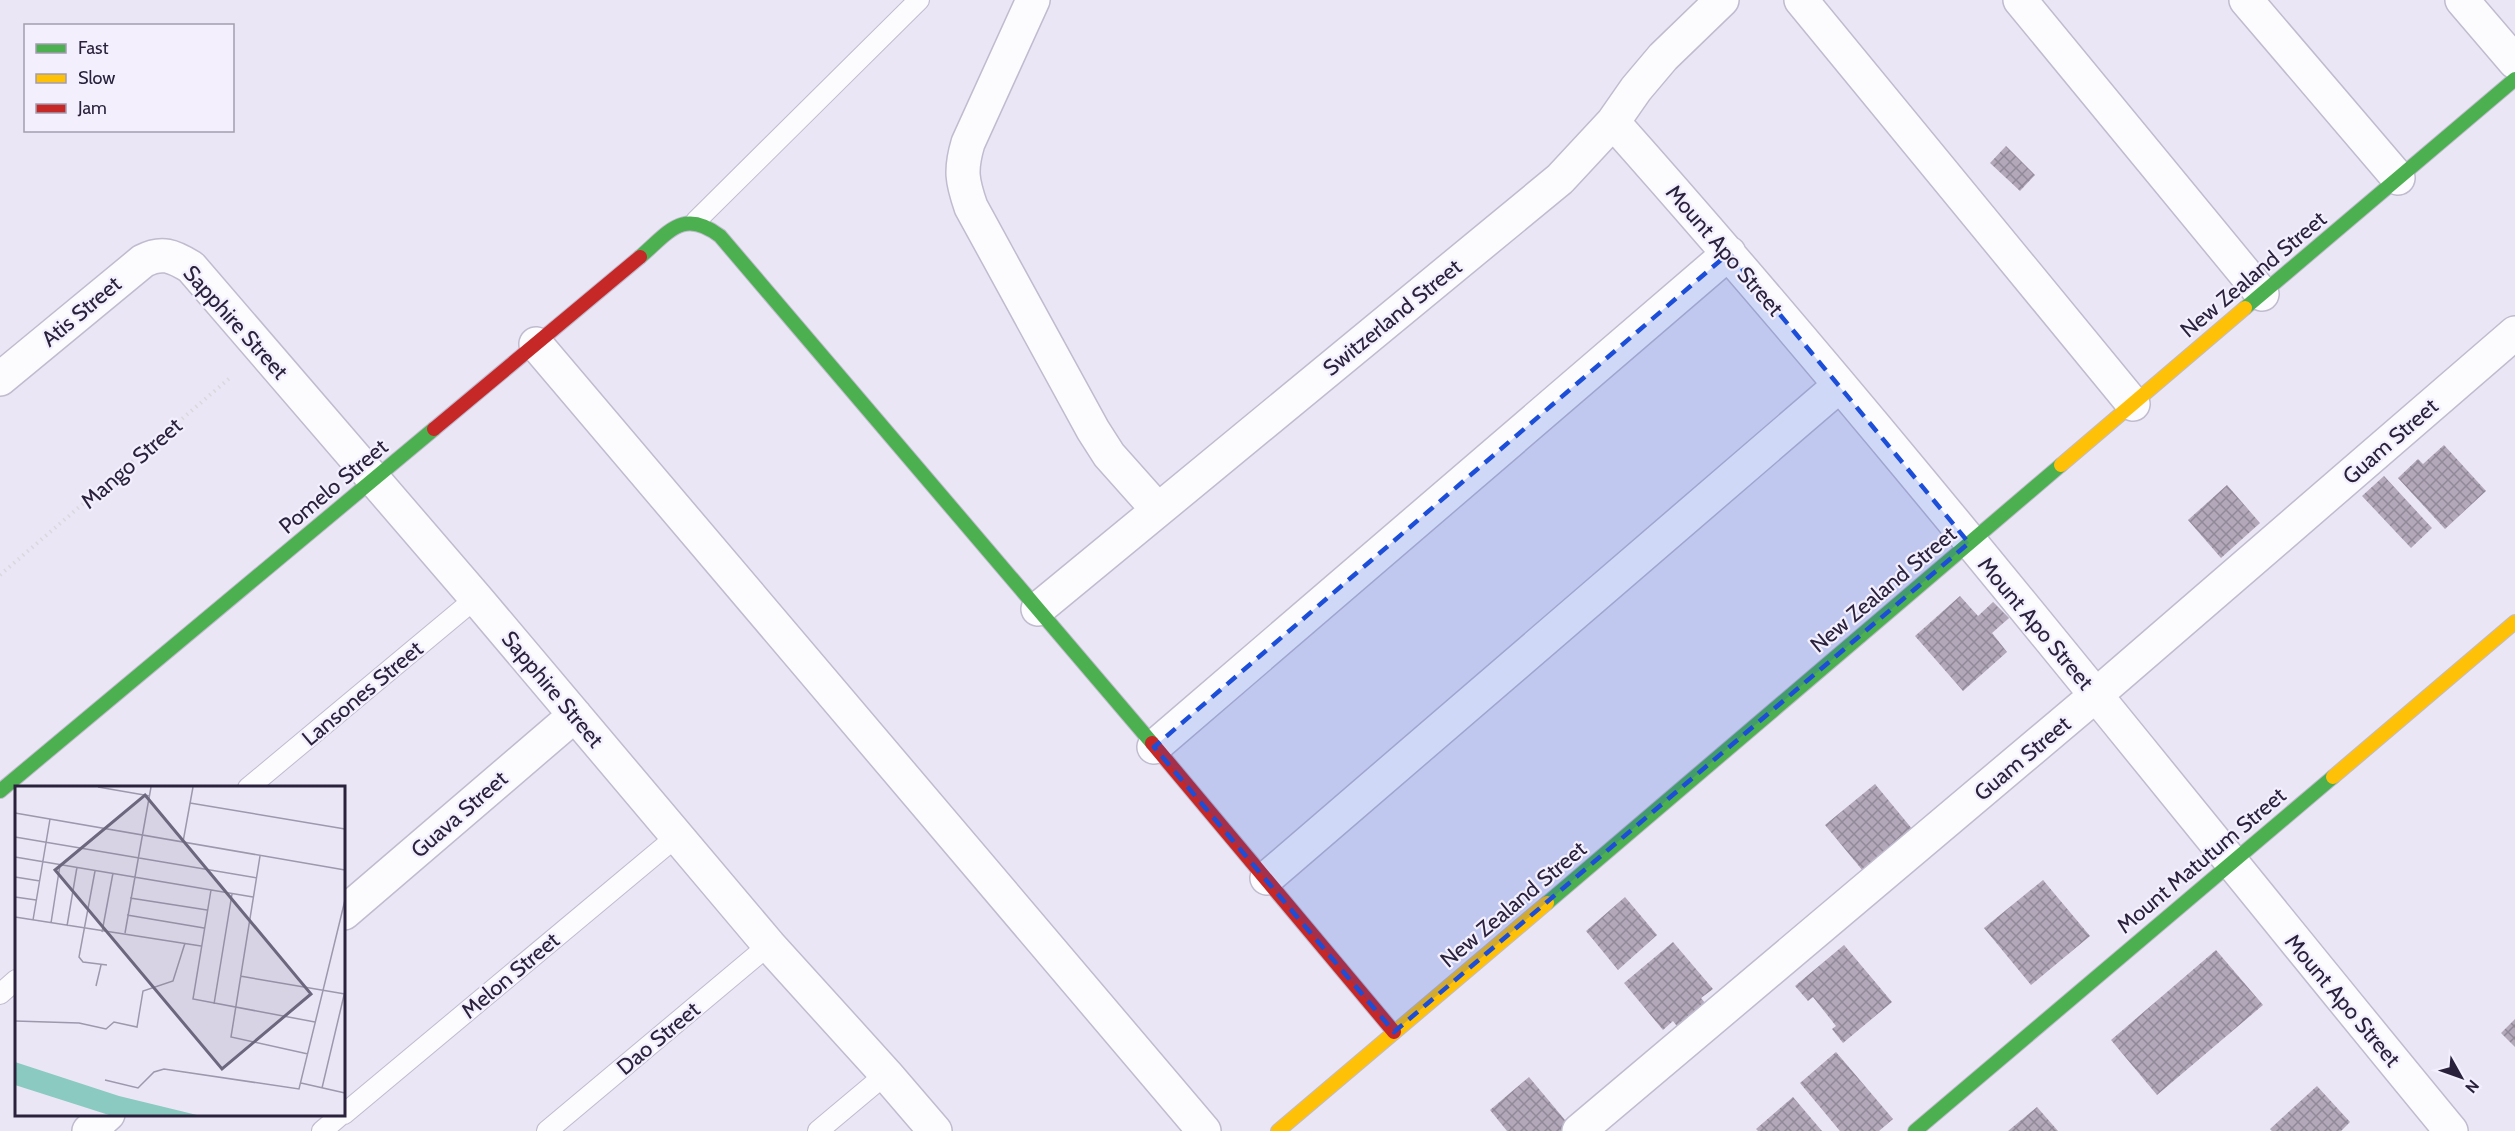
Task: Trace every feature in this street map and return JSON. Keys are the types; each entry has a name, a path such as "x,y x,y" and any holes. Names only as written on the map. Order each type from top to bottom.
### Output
{"street":[{"path":"1033,0 968,143 962,162 962,181 971,207 1093,430 1109,455 1158,510"},
{"name":"Switzerland Street","path":"1038,609 1560,180 1613,122 1663,57 1722,0"},
{"path":"1801,0 2133,404"},
{"path":"2020,0 2262,294"},
{"path":"2246,0 2398,178"},
{"path":"2462,0 2515,62"},
{"name":"New Zealand Street","path":"1278,1131 2515,79"},
{"name":"Mount Apo Street","path":"1613,122 1729,253 1840,385 2451,1131"},
{"name":"Pomelo Street","path":"0,790 673,228 684,222 696,221"},
{"path":"696,221 720,236 1268,878 1394,1032"},
{"path":"1154,747 1729,253"},
{"name":"Sapphire Street","path":"167,254 191,267 375,479 676,837 935,1131"},
{"name":"Atis Street","path":"0,379 143,261 155,255 167,254"},
{"name":"Guam Street","path":"1579,1131 2096,695 2515,333"},
{"path":"536,344 1203,1131"},
{"path":"1268,878 1840,385"},
{"name":"Mount Matutum Street","path":"1922,1129 2230,863 2515,622"},
{"name":"Guava Street","path":"345,912 575,715"},
{"path":"89,1131 106,1116"}],"lane":[{"path":"696,221 919,0"},
{"name":"Lansones Street","path":"250,786 476,598"},
{"name":"Melon Street","path":"345,1112 676,837"},
{"name":"Dao Street","path":"547,1131 769,945"},
{"path":"0,994 15,981"},
{"path":"818,1131 886,1074"},
{"name":"Melon Street","path":"322,1131 341,1116"}],"path":[{"name":"Mango Street","path":"0,575 262,350"}],"highlighted area":[{"path":"1729,253 1969,543 1394,1032 1154,747"}],"building":[{"path":"2006,146 2035,175 2020,191 1990,163"},
{"path":"2444,445 2486,491 2445,529 2398,478 2418,459 2423,464"},
{"path":"2384,476 2432,528 2411,548 2362,496"},
{"path":"2227,485 2260,523 2221,558 2188,520"},
{"path":"1960,596 1978,616 1993,602 2009,618 1992,633 2007,652 1963,691 1915,636"},
{"path":"1875,784 1918,836 1868,877 1825,825"},
{"path":"2043,880 2090,936 2031,985 1984,928"},
{"path":"1625,897 1657,935 1618,970 1586,931"},
{"path":"1673,942 1713,989 1701,998 1711,1010 1683,1034 1673,1021 1663,1030 1624,983"},
{"path":"1844,945 1892,1002 1843,1043 1832,1029 1836,1026 1813,997 1808,1001 1795,986"},
{"path":"2216,950 2263,1005 2157,1095 2111,1040"},
{"path":"2515,1019 2515,1047 2501,1033"},
{"path":"1836,1052 1893,1119 1879,1131 1840,1131 1800,1083"},
{"path":"1529,1077 1570,1126 1564,1131 1507,1131 1490,1110"},
{"path":"2317,1086 2350,1122 2341,1131 2272,1131 2270,1129"},
{"path":"1793,1097 1822,1131 1758,1131 1756,1129"},
{"path":"2037,1107 2058,1131 2008,1131"}],"traffic: fast":[{"path":"2245,308 2515,79"},
{"path":"640,257 668,232 686,224 696,224 720,236 1152,743"},
{"path":"0,791 434,429"},
{"path":"1547,903 2061,465"},
{"path":"1915,1131 2333,777"}],"traffic: slow":[{"path":"2061,465 2245,308"},
{"path":"2333,777 2515,622"},
{"path":"1278,1131 1547,903"}],"traffic: jam":[{"path":"434,429 640,257"},
{"path":"1152,743 1394,1032"}]}
